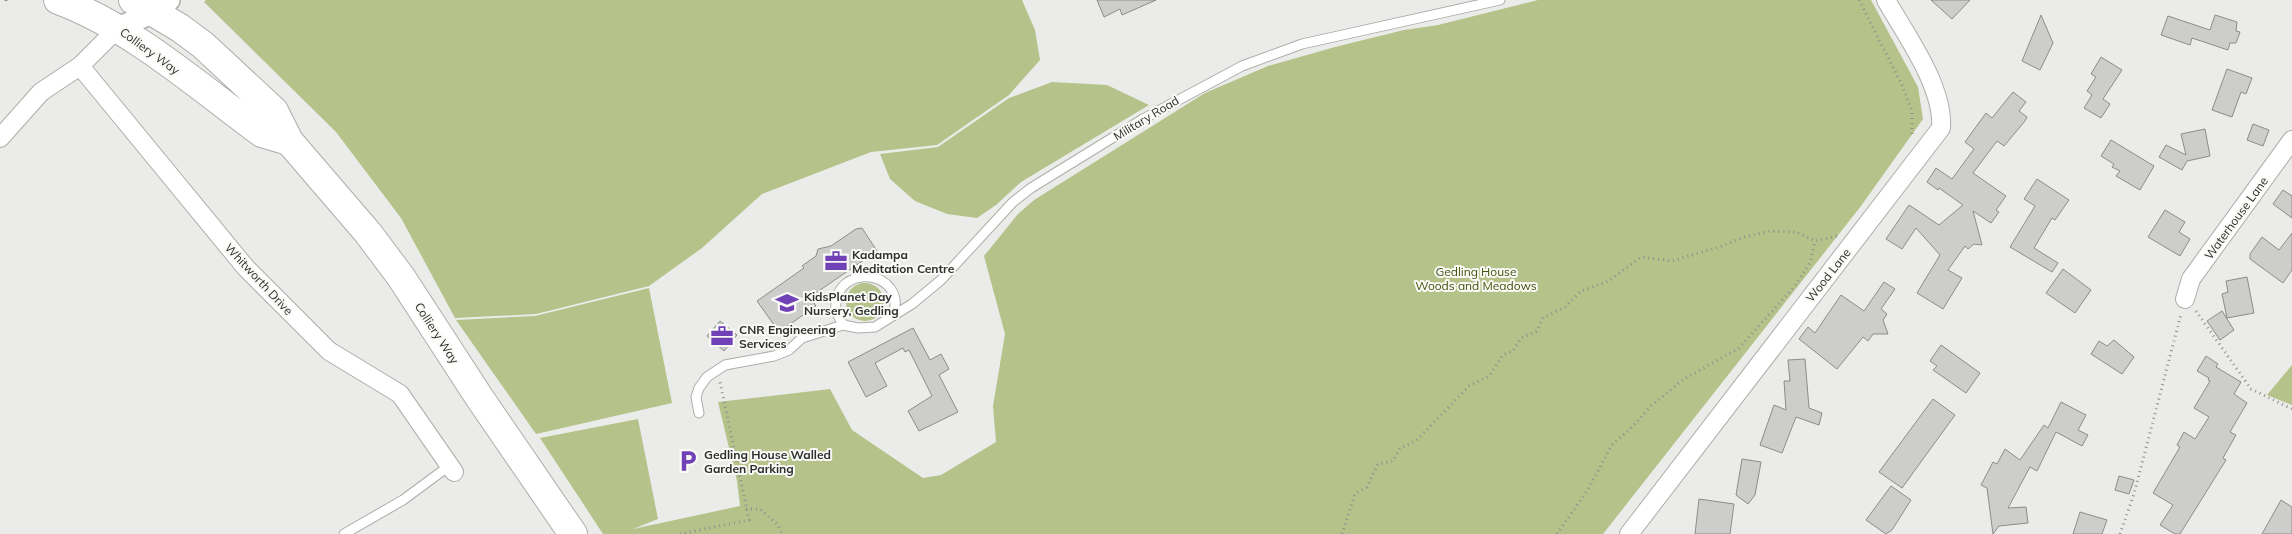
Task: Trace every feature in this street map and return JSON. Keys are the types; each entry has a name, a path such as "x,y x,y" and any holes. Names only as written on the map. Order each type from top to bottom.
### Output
{"main road":[{"name":"Colliery Way","path":"58,0 85,10 118,28 262,133 289,141"},
{"name":"Colliery Way","path":"148,3 203,45 274,111 289,141 368,233 395,270 573,534"}],"street":[{"name":"Wood Lane","path":"1629,534 1941,128 1942,114 1924,68 1886,0"},
{"path":"0,138 41,92 80,66 118,28 148,3"},
{"name":"Whitworth Drive","path":"80,66 246,268 329,351 400,394 452,469"},
{"name":"Waterhouse Lane","path":"2185,299 2191,278 2292,140"}],"lane":[{"name":"Military Road","path":"843,324 858,328 875,327 894,315 941,280 1013,202 1031,188 1188,93 1242,66 1302,44 1500,0"},
{"path":"699,413 696,397 707,377 724,365 774,356 788,350 802,338 843,324 836,311 839,293 849,280 859,276 870,276 890,289 895,300 894,315"},
{"path":"344,534 404,500 452,469"}],"path":[{"path":"1859,0 1902,85 1912,111 1912,138"},
{"path":"1342,534 1355,494 1367,487 1378,464 1393,461 1400,448 1416,441 1469,386 1489,376 1503,355 1513,351 1521,338 1537,331 1542,318 1565,307 1581,291 1609,281 1641,257 1672,261 1719,247 1744,237 1771,231 1796,232 1815,241 1838,236 1844,230"},
{"path":"1557,534 1587,491 1612,445 1651,406 1684,378 1739,348 1794,287 1810,263 1815,241"},
{"path":"2185,299 2195,310 2251,390 2292,409"},
{"path":"2120,534 2134,494 2185,299"},
{"path":"680,534 749,520 720,379 707,377"},
{"path":"746,509 760,509 778,525 782,534"}],"green space":[{"path":"206,0 1022,0 1035,30 1040,60 1009,95 937,145 871,152 762,194 702,248 649,286 536,314 455,318 401,218 336,132 204,2"},
{"name":"Gedling House Woods and Meadows","path":"1538,0 1871,0 1918,87 1923,119 1861,206 1603,534 603,534 540,438 638,419 658,519 633,529 740,506 737,481 718,402 830,389 852,430 923,478 941,475 996,442 993,406 1005,334 984,256 1018,214 1034,200 1205,93 1268,66 1404,30 1438,25"},
{"path":"1052,82 1107,85 1149,105 1021,182 996,205 977,218 947,214 915,201 890,179 880,154 938,147 1009,98"},
{"path":"865,283 878,289 884,302 878,315 865,321 852,315 846,302 852,289"},
{"path":"649,288 672,403 536,434 456,320 535,316"},
{"path":"2292,365 2292,405 2267,395"}],"building":[{"path":"1097,0 1156,0 1122,15 1120,9 1104,17"},
{"path":"1931,0 1970,0 1952,19"},
{"path":"2041,15 2053,43 2040,70 2022,61"},
{"path":"2215,15 2237,22 2236,31 2240,32 2236,43 2230,43 2228,50 2192,38 2190,45 2161,35 2168,16 2210,30"},
{"path":"2101,57 2122,70 2103,99 2110,104 2101,118 2084,108 2092,95 2087,91 2096,77 2091,74"},
{"path":"2227,69 2252,78 2246,94 2241,92 2232,117 2212,110"},
{"path":"2013,92 2026,102 2019,111 2027,117 2004,146 1997,141 1973,173 2006,196 1996,210 1999,212 1991,223 1973,211 1982,245 1974,244 1968,249 1965,246 1948,270 1962,278 1943,309 1917,293 1940,255 1916,228 1902,249 1886,239 1909,205 1939,225 1963,205 1927,182 1936,168 1952,179 1974,149 1965,142 1986,113 1992,118"},
{"path":"2253,124 2269,130 2263,146 2247,140"},
{"path":"2205,129 2210,156 2187,161 2182,170 2159,157 2166,145 2186,155 2181,134"},
{"path":"2111,140 2154,166 2140,190 2116,176 2120,171 2112,167 2114,164 2101,156"},
{"path":"2037,179 2069,200 2055,220 2052,218 2034,248 2058,263 2052,272 2010,247 2035,206 2024,199"},
{"path":"2283,190 2292,196 2292,218 2273,204"},
{"path":"2165,210 2185,222 2179,232 2190,239 2180,256 2148,237"},
{"path":"862,228 877,251 810,297 816,306 779,332 757,301 804,268 802,266 816,256 818,249 831,246 856,229"},
{"path":"2292,233 2292,270 2283,283 2250,259 2250,254 2262,237 2279,250"},
{"path":"2063,269 2091,290 2075,313 2046,293"},
{"path":"2247,277 2254,313 2227,318 2222,294 2228,292 2226,281"},
{"path":"1884,282 1895,289 1881,309 1887,314 1883,320 1888,334 1873,334 1868,341 1863,337 1837,369 1799,339 1808,327 1815,333 1841,295 1864,311"},
{"path":"2222,311 2234,330 2220,340 2207,321"},
{"name":"CNR Engineering Services","path":"720,321 737,335 724,351 707,336"},
{"path":"913,328 930,360 941,354 949,369 939,375 958,412 919,431 908,411 932,396 909,350 905,352 903,348 875,363 887,386 866,397 848,362"},
{"path":"2114,340 2134,357 2122,374 2091,354 2099,341 2107,346"},
{"path":"1941,345 1980,373 1966,393 1933,370 1937,366 1930,361"},
{"path":"2206,356 2218,364 2216,367 2241,382 2234,394 2247,403 2230,432 2236,435 2223,458 2226,460 2180,534 2175,534 2160,525 2173,505 2153,493 2180,447 2177,445 2184,432 2195,439 2209,417 2194,408 2210,381 2208,380 2209,378 2197,371"},
{"path":"1805,359 1809,408 1822,413 1819,425 1796,417 1782,453 1760,445 1774,405 1786,410 1784,381 1790,381 1788,360"},
{"path":"1933,399 1955,415 1902,488 1879,472"},
{"path":"2061,402 2086,415 2078,430 2088,435 2082,446 2056,432 2037,471 2030,467 2008,508 2026,507 2028,523 1999,526 1993,534 1987,488 1981,485 1993,462 1997,464 2005,449 2020,460 2044,425 2048,428"},
{"path":"1742,459 1761,462 1755,495 1748,504 1736,495"},
{"path":"2119,476 2134,480 2129,494 2115,490"},
{"path":"1891,486 1911,500 1892,530 1886,534 1866,520"},
{"path":"1699,499 1734,504 1730,534 1695,534"},
{"path":"2281,500 2292,507 2292,534 2262,534"},
{"path":"2080,512 2107,520 2102,534 2073,534"}],"place":[{"name":"Kadampa Meditation Centre","path":"836,261"},
{"name":"KidsPlanet Day Nursery, Gedling","path":"787,303"},
{"name":"CNR Engineering Services","path":"722,336"},
{"name":"Gedling House Walled Garden Parking","path":"688,461"}]}
